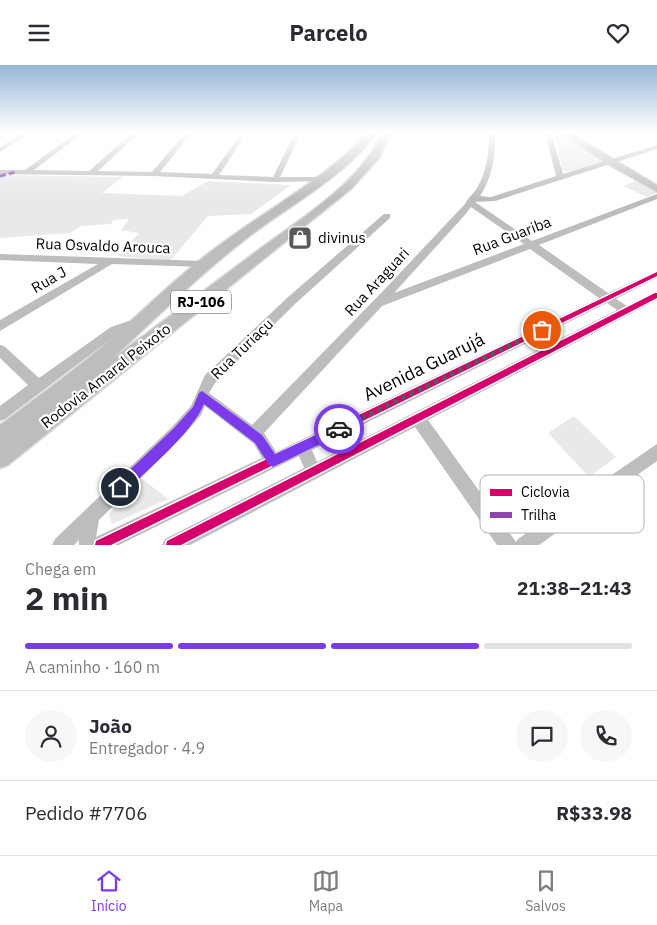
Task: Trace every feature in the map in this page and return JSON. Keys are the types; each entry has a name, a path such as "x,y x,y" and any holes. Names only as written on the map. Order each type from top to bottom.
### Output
{"highway":[{"name":"Rodovia Amaral Peixoto","path":"0,438 51,399 123,338 204,264 242,235 301,185 324,179 351,155"},
{"name":"Rodovia Amaral Peixoto","path":"0,457 325,205 354,181 374,155"},
{"path":"346,161 344,166 332,177 299,200 290,208 291,210 300,213 312,210 351,179 374,155"},
{"path":"123,338 142,327 203,273 262,225 280,220 288,224 282,233 213,287 196,305"}],"main road":[{"path":"600,155 657,189"}],"street":[{"path":"27,172 50,155"},
{"path":"91,173 111,155"},
{"path":"154,175 170,155"},
{"path":"214,177 229,155"},
{"path":"275,180 287,155"},
{"name":"Rua Araguari","path":"253,434 291,391 379,304 472,200 488,171 491,155"},
{"path":"554,155 560,177"},
{"path":"472,200 492,199 631,155"},
{"path":"0,172 214,177 275,180 301,185"},
{"name":"Rua Guariba","path":"379,304 657,196"},
{"path":"472,200 531,245 626,311"},
{"name":"Rua Turiaçu","path":"61,545 177,432 196,411 207,383 226,363 291,301 387,216"},
{"name":"Rua Osvaldo Arouca","path":"0,257 204,264"},
{"name":"Rua J","path":"0,326 112,260"},
{"name":"Avenida Guarujá","path":"100,545 657,274"},
{"path":"405,276 421,287"},
{"path":"171,545 657,295"},
{"path":"0,414 115,331 140,322"},
{"path":"0,350 38,386"},
{"path":"202,396 253,434 265,445 273,461"},
{"path":"418,418 480,505"},
{"path":"303,447 313,472"},
{"path":"624,475 657,452"},
{"path":"88,545 87,533 92,515"},
{"path":"499,533 508,545"},
{"path":"524,545 541,533"}],"shaded area":[{"path":"559,155 595,155 605,162 568,172 562,170"},
{"path":"0,175 123,177 102,193 182,196 208,181 291,185 251,214 208,216 170,261 118,256 139,233 121,230 129,219 113,220 111,224 81,226 70,233 0,238"},
{"path":"635,181 657,191 657,193 647,197 623,186"},
{"path":"574,416 616,457 592,475 587,475 548,433"},
{"path":"141,478 168,499 112,524 109,514"}],"marked path":[{"path":"0,176 16,172"}],"cycle path":[{"path":"100,545 657,274"},
{"path":"171,545 657,295"}],"way so far":[{"path":"339,429 542,330"}],"place":[{"name":"divinus","path":"300,238"}],"route":[{"path":"120,487 196,411 202,396 259,439 265,445 273,461 339,429"}]}
